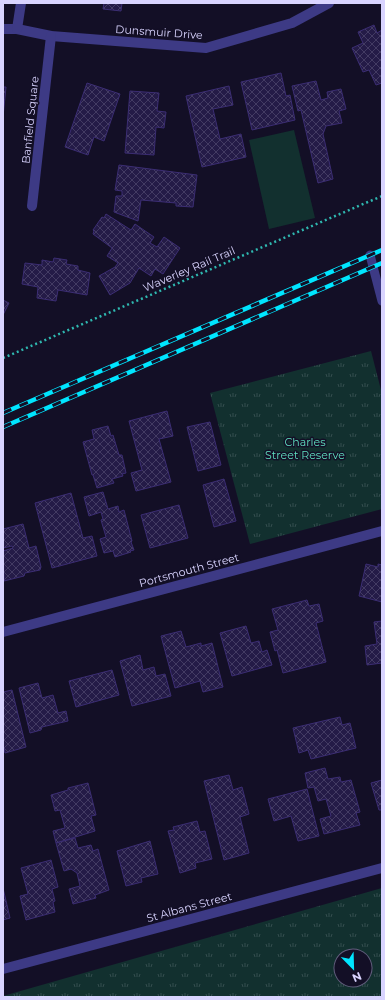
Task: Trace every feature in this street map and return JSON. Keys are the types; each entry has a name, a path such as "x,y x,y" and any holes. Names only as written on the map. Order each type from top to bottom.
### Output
{"street":[{"path":"17,29 21,3"},
{"name":"Dunsmuir Drive","path":"3,29 17,29 51,36 206,48 292,23 329,3"},
{"name":"Banfield Square","path":"32,206 51,36"},
{"name":"Portsmouth Street","path":"3,632 382,531"},
{"name":"St Albans Street","path":"3,969 382,868"}],"lane":[{"path":"370,255 382,301"}],"path":[{"name":"Waverley Rail Trail","path":"3,358 382,196"}],"green space":[{"path":"294,130 315,218 269,229 249,140"},
{"name":"Charles Street Reserve","path":"371,351 382,394 382,509 250,544 210,393"},
{"path":"382,888 382,997 3,996"}],"building":[{"path":"104,3 122,3 121,11 103,9"},
{"path":"374,25 377,33 382,30 382,83 376,85 369,70 363,72 352,48 363,43 358,32"},
{"path":"281,73 286,96 290,95 295,120 252,130 241,82"},
{"path":"316,81 321,100 328,98 327,92 341,89 346,109 339,111 342,123 326,126 323,134 333,179 318,183 301,110 298,111 292,86"},
{"path":"87,83 120,94 104,141 94,137 88,155 65,147"},
{"path":"229,86 233,105 213,109 220,139 241,134 246,157 202,167 186,96"},
{"path":"3,87 6,87 3,117"},
{"path":"130,91 159,93 157,111 166,112 164,128 156,127 154,155 125,153"},
{"path":"119,165 197,175 193,207 176,206 176,203 141,200 138,221 114,212 116,196 122,196 122,191 115,190"},
{"path":"106,214 131,230 135,224 154,237 150,243 157,247 164,237 180,248 163,274 155,269 151,276 139,268 130,283 110,295 99,276 115,267 118,263 107,256 112,248 93,234 93,230 102,217 104,218"},
{"path":"54,258 67,260 66,264 78,266 78,270 90,273 87,295 58,290 56,301 37,298 38,287 22,284 25,263 42,265 42,260 53,262"},
{"path":"3,300 9,303 3,315"},
{"path":"167,411 173,436 159,439 171,482 136,491 131,473 142,470 129,421"},
{"path":"210,422 221,465 198,471 187,427"},
{"path":"108,426 111,436 113,435 119,455 122,455 126,473 122,474 123,476 112,479 114,483 97,488 83,442 94,439 92,430"},
{"path":"224,479 236,521 214,527 203,485"},
{"path":"103,492 108,509 118,506 119,512 124,510 134,550 130,551 131,552 115,557 113,551 104,553 100,539 106,537 101,520 103,519 101,512 89,516 84,497"},
{"path":"71,493 83,538 92,536 97,556 52,568 35,503"},
{"path":"179,505 188,538 150,548 141,515"},
{"path":"23,524 29,548 36,546 41,567 40,570 25,573 24,576 4,581 3,551 13,548 12,546 3,548 3,529"},
{"path":"366,564 378,567 378,564 382,565 382,602 359,596"},
{"path":"307,600 309,606 319,604 323,621 316,623 326,662 283,673 277,650 275,651 270,632 278,630 272,609"},
{"path":"382,621 382,663 367,665 365,646 377,644 374,622"},
{"path":"246,626 251,643 259,641 262,652 267,650 272,665 232,676 220,633"},
{"path":"181,631 186,647 201,643 201,646 212,643 223,687 203,692 200,681 175,688 161,636"},
{"path":"140,655 143,670 154,667 156,676 165,674 171,696 132,706 120,661"},
{"path":"112,670 119,695 76,707 69,681"},
{"path":"38,683 42,698 53,695 58,713 66,711 68,721 42,727 41,730 30,733 19,688"},
{"path":"12,690 26,747 5,753 3,744 3,692"},
{"path":"340,717 342,725 350,723 356,748 311,759 308,750 299,753 293,728"},
{"path":"325,768 328,779 340,777 341,782 351,780 360,812 356,813 360,825 324,834 320,819 331,816 326,799 318,801 314,787 308,788 305,773"},
{"path":"229,775 233,790 242,787 249,814 240,817 249,853 224,860 204,781"},
{"path":"382,780 382,810 379,810 371,783"},
{"path":"88,783 96,815 91,816 95,831 56,843 53,831 65,828 60,810 55,811 51,795 68,790 68,788"},
{"path":"307,789 319,836 298,841 291,816 274,821 268,799"},
{"path":"197,821 200,832 205,831 212,859 195,863 196,868 180,873 168,831 174,830 173,827"},
{"path":"75,838 78,848 91,845 93,851 98,849 109,890 95,895 96,898 73,904 69,889 80,886 77,873 71,869 64,871 56,843"},
{"path":"150,841 158,874 141,878 142,882 126,886 117,851"},
{"path":"51,860 58,887 52,889 55,901 53,902 55,912 26,920 20,896 28,894 21,868"},
{"path":"3,888 10,918 3,920"}],"railway":[{"path":"3,413 382,250"},
{"path":"3,427 382,263"}]}
